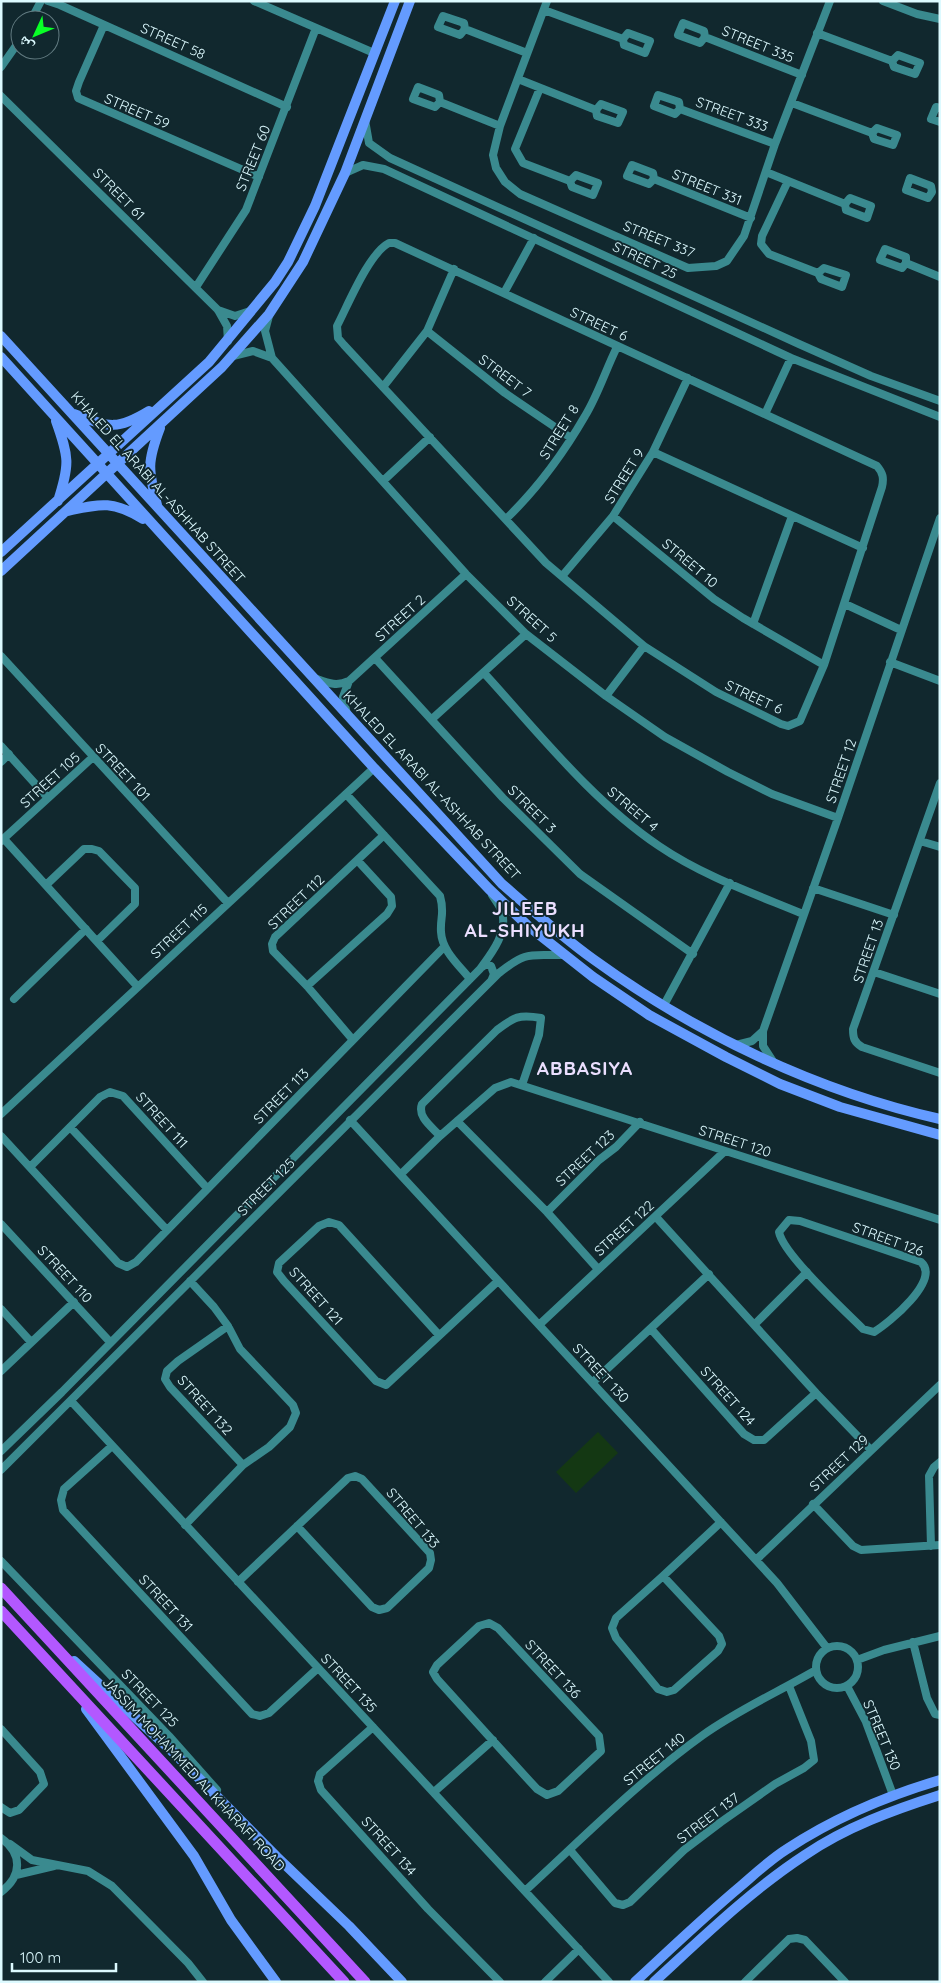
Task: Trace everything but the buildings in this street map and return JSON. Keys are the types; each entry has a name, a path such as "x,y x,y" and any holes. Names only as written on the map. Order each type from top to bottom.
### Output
{"highway":[{"name":"JASSIM MOHAMMED AL KHARAFI ROAD","path":"1,1588 365,1982"},
{"path":"1,1611 344,1982"}],"main road":[{"path":"1,571 162,424 233,356 269,314 303,262 345,173 410,1"},
{"path":"1,552 209,362 275,282 288,262 315,206 393,5 405,14"},
{"name":"KHALED EL ARABI AL-ASHHAB STREET","path":"1,336 502,884 543,920 593,959 696,1026 775,1064 852,1093 939,1119"},
{"name":"KHALED EL ARABI AL-ASHHAB STREET","path":"1,357 374,768 488,889 527,925 564,955 649,1015 765,1076 840,1107 938,1135"},
{"path":"72,414 95,422 116,426 130,423 169,398"},
{"path":"54,415 64,442 68,460 66,475 58,501"},
{"path":"158,508 149,469 150,453 162,424"},
{"path":"66,511 108,504 127,509 153,526"},
{"path":"266,649 270,640 276,637"},
{"path":"400,795 409,791 413,786"},
{"path":"413,808 418,801 425,799"},
{"path":"916,1129 922,1123 917,1113"},
{"path":"938,1135 931,1128 931,1123 939,1119"},
{"path":"35,1624 174,1753 277,1857 349,1926 402,1982"},
{"path":"63,1678 189,1849 231,1920 276,1982"},
{"path":"635,1982 718,1905 786,1849 823,1828 893,1795 940,1780"},
{"path":"654,1982 731,1912 806,1854 852,1828 900,1808 940,1795"}],"street":[{"name":"STREET 58","path":"48,1 287,107"},
{"path":"254,1 374,54"},
{"name":"STREET 337","path":"547,1 500,126 493,155 496,168 505,182 520,194 688,268 716,266 726,261 744,236 775,144 830,1"},
{"path":"883,1 917,14 940,19"},
{"path":"544,10 623,39"},
{"name":"STREET 59","path":"104,25 79,82 76,91 78,98 259,177"},
{"name":"STREET 60","path":"196,287 246,210 316,28"},
{"path":"465,29 527,53"},
{"path":"817,33 892,61"},
{"name":"STREET 335","path":"705,37 802,75"},
{"path":"1,67 10,54"},
{"path":"518,79 596,110"},
{"path":"540,88 516,149 523,163 570,181"},
{"name":"STREET 61","path":"1,96 218,310 227,326 228,341"},
{"path":"440,102 500,126"},
{"path":"792,103 872,133"},
{"path":"940,108 936,107 931,118 940,122"},
{"name":"STREET 333","path":"680,109 775,144"},
{"name":"STREET 25","path":"365,117 369,143 390,158 871,376 940,401"},
{"name":"STREET 25","path":"345,173 363,165 384,169 791,358 940,417"},
{"path":"410,181 415,169"},
{"path":"766,172 845,204"},
{"name":"STREET 331","path":"654,179 751,218"},
{"path":"788,181 762,236 761,244 769,254 818,273"},
{"path":"504,293 534,238"},
{"name":"STREET 6","path":"395,243 454,269 617,346 869,460 882,472 884,479 864,548 824,665 803,716 794,725 788,726 716,692 644,646 563,575 546,563 344,345 337,332 337,326 372,259 385,245 395,243"},
{"path":"906,262 940,276"},
{"path":"384,387 428,331 454,269"},
{"path":"218,310 235,316 242,315 254,308"},
{"name":"STREET 5","path":"269,314 265,332 272,358 466,574 526,634 606,696 666,737 772,794 838,818"},
{"name":"STREET 7","path":"428,331 505,393 571,438"},
{"name":"STREET 8","path":"506,519 549,472 586,415 617,346"},
{"path":"233,356 253,351 272,358"},
{"path":"765,414 791,358"},
{"name":"STREET 9","path":"563,575 613,516 653,452 688,378"},
{"path":"383,481 430,438"},
{"path":"653,452 864,548"},
{"name":"STREET 10","path":"613,516 714,599 824,665"},
{"path":"753,624 792,516"},
{"name":"STREET 12","path":"763,1031 940,518"},
{"name":"STREET 2","path":"350,680 466,574"},
{"path":"845,604 901,630"},
{"path":"432,718 526,634"},
{"path":"606,696 644,646"},
{"name":"STREET 101","path":"1,656 228,903"},
{"name":"STREET 3","path":"375,658 432,718 503,798 580,874 693,954"},
{"path":"890,662 940,681"},
{"name":"STREET 4","path":"484,673 590,788 619,815 660,847 691,865 803,914"},
{"path":"314,678 332,685 340,685 350,680"},
{"path":"347,714 343,697 350,680"},
{"path":"1,746 48,798"},
{"path":"1,762 9,754"},
{"name":"STREET 105","path":"2,840 93,757"},
{"name":"STREET 115","path":"1,1114 374,768"},
{"name":"STREET 13","path":"940,783 854,1029 854,1041 862,1047 940,1073"},
{"path":"346,794 440,896 444,909 441,931 444,947 470,979"},
{"name":"STREET 112","path":"353,1040 308,986 273,951 272,944 275,937 384,835"},
{"path":"2,840 46,885 138,986"},
{"path":"920,841 940,847"},
{"path":"46,885 84,849 92,849 99,851 135,888 134,904 97,940"},
{"path":"308,986 387,914 392,906 391,897 358,861"},
{"path":"664,1005 730,883"},
{"path":"813,888 894,915"},
{"name":"STREET 125","path":"1,1450 482,967 499,940 502,926 502,913 488,889"},
{"path":"14,999 86,929"},
{"name":"STREET 113","path":"1,1136 31,1166 118,1263 127,1266 136,1262 444,947"},
{"name":"STREET 125","path":"1,1470 492,979 517,958 531,955 564,955"},
{"path":"482,967 486,964 492,966 494,974 492,979"},
{"path":"874,972 940,994"},
{"path":"440,1136 422,1114 420,1109 422,1104 496,1030 514,1017 526,1015 541,1018 539,1034 522,1085"},
{"path":"736,1045 752,1041 763,1031"},
{"path":"763,1031 763,1046 775,1064"},
{"name":"STREET 120","path":"401,1174 440,1136 495,1088 511,1082 940,1220"},
{"name":"STREET 111","path":"31,1166 100,1097 110,1092 123,1096 207,1188"},
{"name":"STREET 130","path":"350,1120 756,1560 793,1602 827,1648"},
{"path":"457,1121 547,1212 598,1269"},
{"name":"STREET 123","path":"547,1212 598,1160 616,1147 640,1122"},
{"path":"70,1127 167,1230"},
{"name":"STREET 122","path":"539,1325 725,1151"},
{"path":"656,1217 710,1274 816,1393 871,1450"},
{"name":"STREET 126","path":"789,1220 800,1221 920,1262 927,1268 929,1273 920,1291 902,1313 874,1332 863,1329 807,1272 780,1240 779,1232 789,1220"},
{"name":"STREET 121","path":"439,1335 339,1225 330,1222 319,1226 279,1263 277,1272 284,1281 376,1381 386,1385 498,1281"},
{"name":"STREET 110","path":"1,1224 110,1342"},
{"path":"214,1238 212,1242 213,1248 223,1248"},
{"path":"198,1254 202,1252 206,1254 209,1258 207,1264"},
{"path":"755,1324 807,1272"},
{"path":"593,1382 710,1274"},
{"path":"185,1525 243,1465 269,1447 290,1427 296,1413 293,1405 240,1349 228,1326 214,1307 190,1281"},
{"path":"1,1371 74,1302"},
{"path":"1,1309 31,1342"},
{"name":"STREET 132","path":"228,1326 178,1361 167,1372 165,1379 170,1387 243,1465"},
{"name":"STREET 124","path":"651,1329 744,1434 754,1440 764,1440 816,1393"},
{"name":"STREET 129","path":"756,1560 940,1385"},
{"name":"STREET 135","path":"71,1401 609,1982"},
{"name":"STREET 131","path":"112,1446 64,1489 61,1500 63,1510 252,1714 260,1716 269,1713 318,1668"},
{"path":"813,1504 853,1546 861,1550 871,1551 936,1545 929,1476 934,1467 940,1462"},
{"name":"STREET 133","path":"238,1582 297,1526 348,1478 355,1476 362,1479 430,1553 429,1568 387,1608 379,1610 372,1607 297,1526"},
{"path":"662,1576 719,1636 722,1644 718,1651 677,1688 667,1692 658,1689 616,1638 612,1628 616,1618 721,1522"},
{"name":"STREET 125","path":"1,1561 169,1736 277,1857"},
{"name":"STREET 136","path":"489,1623 498,1628 599,1736 601,1751 558,1791 547,1795 537,1789 493,1740 437,1679 433,1672 437,1664 479,1626 489,1623"},
{"path":"857,1660 884,1650 940,1636"},
{"path":"913,1642 927,1698 935,1714 940,1715"},
{"path":"845,1647 852,1652 857,1660 857,1675 853,1682 847,1686 839,1689 831,1688 818,1678 816,1670 818,1657 827,1648 845,1647"},
{"name":"STREET 140","path":"525,1891 634,1791 703,1735 760,1700 816,1670"},
{"name":"STREET 137","path":"570,1850 615,1903 624,1905 630,1902 684,1850 775,1784 804,1768 814,1760 811,1741 789,1686"},
{"name":"STREET 130","path":"847,1686 866,1722 893,1795"},
{"name":"STREET 134","path":"373,1727 320,1774 318,1781 321,1790 428,1909 500,1982"},
{"path":"1,1729 40,1772 44,1784 19,1810 10,1812 1,1807"},
{"path":"434,1792 493,1740"},
{"path":"1,1838 32,1860 88,1871 112,1886 188,1963 203,1982"},
{"path":"1,1892 10,1885 16,1875 18,1864 16,1853 10,1844"},
{"path":"16,1875 60,1865"},
{"path":"745,1982 789,1939 797,1938 805,1940 845,1982"},
{"path":"544,1982 578,1949"}],"green space":[{"path":"598,1432 618,1453 576,1493 556,1472"}],"district":[{"name":"JILEEB AL-SHIYUKH","path":"525,919"},
{"name":"ABBASIYA","path":"585,1068"}]}
